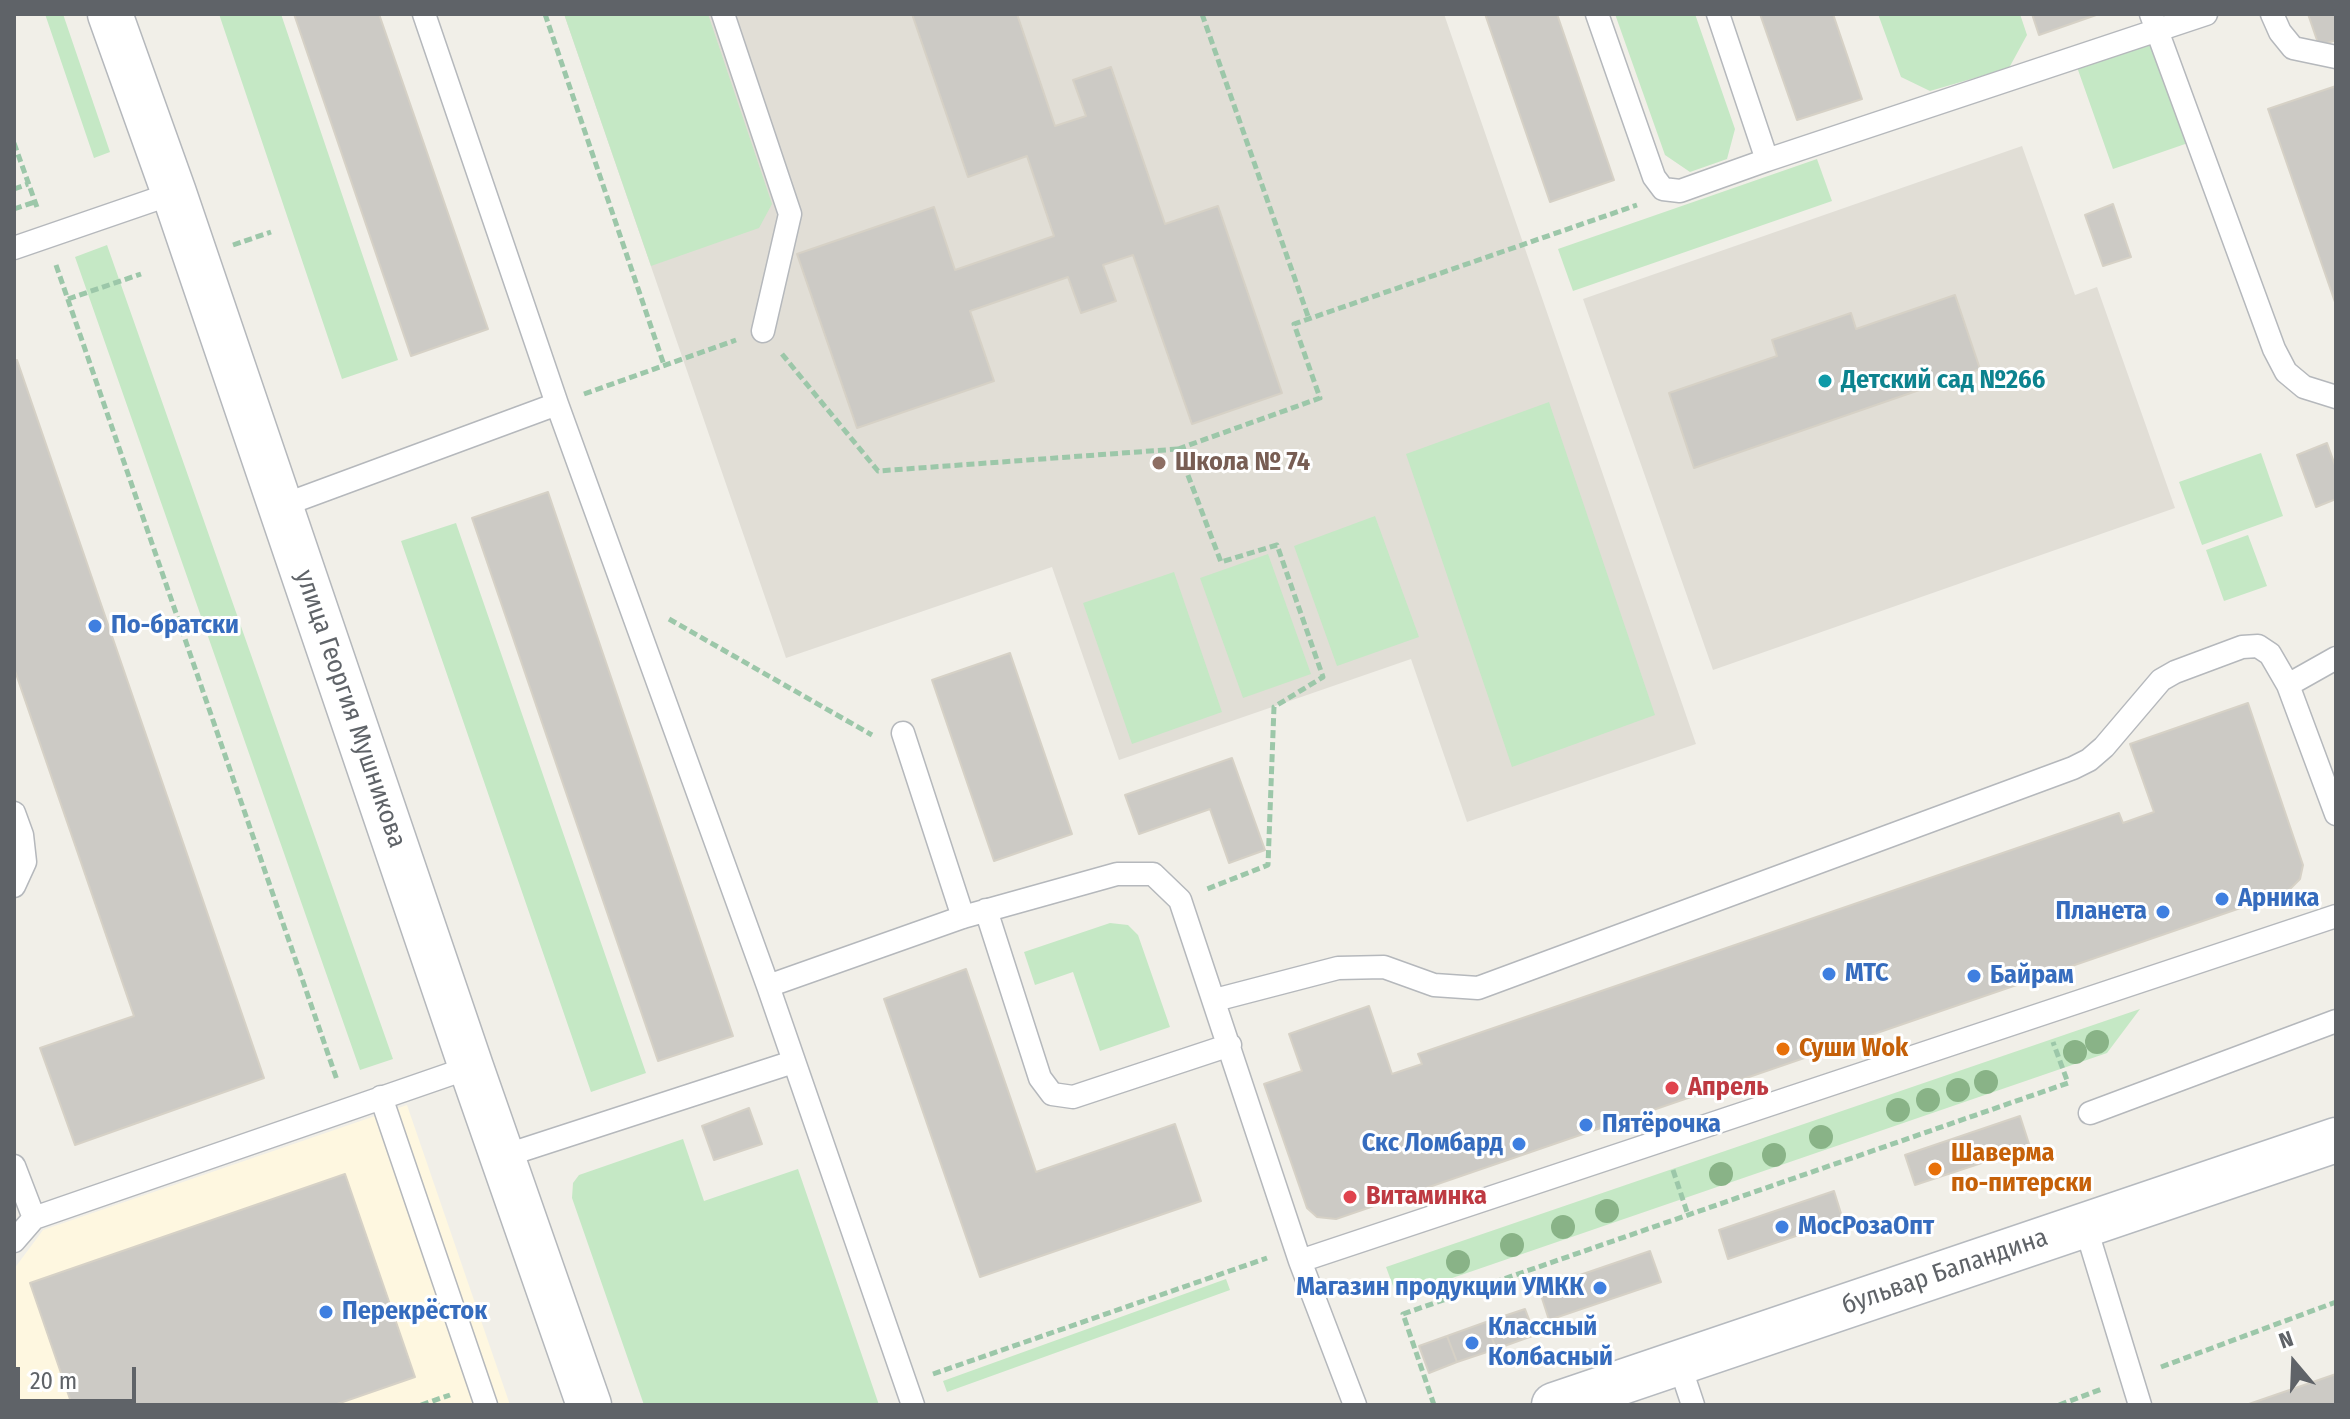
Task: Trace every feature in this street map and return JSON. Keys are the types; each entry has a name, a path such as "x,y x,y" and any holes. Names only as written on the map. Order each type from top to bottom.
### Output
{"street":[{"name":"улица Георгия Мушникова","path":"110,14 589,1405"},
{"name":"бульвар Баландина","path":"1554,1405 2336,1140"}],"lane":[{"path":"424,14 557,404 768,986 913,1405"},
{"path":"723,14 790,214 763,331"},
{"path":"1597,14 1654,177 1663,189 1680,191 2154,22 2206,14"},
{"path":"1718,14 1767,160"},
{"path":"2272,14 2280,32 2293,48 2336,57"},
{"path":"2154,22 2274,349 2286,372 2304,387 2336,397"},
{"path":"14,248 174,193"},
{"path":"281,506 557,404"},
{"path":"1215,1000 1338,968 1384,967 1434,985 1478,988 2073,768 2104,747 2161,680 2242,647 2258,646 2270,654 2288,685 2336,814"},
{"path":"2288,685 2336,658"},
{"path":"903,733 963,917"},
{"path":"14,813 22,835 25,862 14,886"},
{"path":"768,986 986,910 1117,874 1153,874 1180,900 1300,1261 1355,1405"},
{"path":"986,910 1040,1078 1052,1094 1073,1097 1230,1045"},
{"path":"1300,1261 2336,916"},
{"path":"2090,1113 2336,1021"},
{"path":"504,1156 793,1062"},
{"path":"24,1216 471,1067"},
{"path":"381,1097 486,1405"},
{"path":"14,1166 24,1216 14,1241"},
{"path":"2085,1225 2140,1405"},
{"path":"1679,1363 1693,1405"}],"path":[{"path":"545,14 664,365"},
{"path":"1202,14 1309,319"},
{"path":"14,143 347,1109"},
{"path":"14,189 28,184"},
{"path":"557,404 763,331 878,471 1178,449 1320,398 1294,324 1680,191"},
{"path":"14,209 35,202"},
{"path":"225,248 271,232"},
{"path":"68,299 141,274"},
{"path":"1178,449 1221,562 1277,545 1323,677 1274,707 1268,865 1180,900"},
{"path":"661,614 879,739"},
{"path":"1434,1405 1403,1314 2068,1083 2044,1014"},
{"path":"2059,1405 2336,1302"}],"shaded area":[{"name":"Школа № 74","path":"564,14 1444,14 1696,744 1467,822 1411,659 1119,760 1052,567 786,658"},
{"path":"2022,146 2075,295 2097,287 2175,508 1713,670 1583,299"},
{"path":"407,1105 510,1405 14,1405 14,1269 43,1230"}],"green space":[{"path":"45,14 63,14 110,152 94,158"},
{"path":"219,14 281,14 398,360 342,379"},
{"path":"564,14 708,14 772,204 759,228 651,266"},
{"path":"1615,14 1695,14 1735,129 1727,159 1690,172 1665,155"},
{"path":"1878,14 2020,14 2027,35 2009,68 1930,91 1901,77"},
{"path":"2151,40 2188,143 2113,169 2077,67"},
{"path":"1817,159 1832,201 1573,291 1558,249"},
{"path":"107,245 393,1059 360,1070 75,257"},
{"path":"1549,402 1655,715 1512,767 1406,454"},
{"path":"2261,453 2283,516 2202,545 2179,482"},
{"path":"1375,516 1419,637 1337,666 1294,546"},
{"path":"456,523 646,1073 591,1092 401,541"},
{"path":"2248,535 2267,586 2224,601 2206,550"},
{"path":"1268,554 1311,674 1243,698 1200,578"},
{"path":"1174,572 1222,712 1132,744 1083,603"},
{"path":"1110,923 1128,925 1138,935 1170,1027 1100,1051 1073,972 1035,985 1024,952"},
{"path":"2140,1009 2107,1053 1397,1297 1386,1267"},
{"path":"683,1139 704,1201 798,1169 879,1405 644,1405 572,1198 573,1183 579,1175"},
{"path":"1226,1279 1230,1290 947,1392 943,1381"}],"building":[{"path":"294,14 379,14 488,329 411,356"},
{"path":"912,14 1017,14 1055,126 1086,116 1073,80 1111,67 1165,224 1218,206 1282,393 1192,424 1133,255 1103,265 1116,301 1081,313 1068,277 970,311 994,381 857,428 797,254 934,207 955,270 1054,236 1027,156 968,177"},
{"path":"1485,14 1557,14 1614,180 1550,202"},
{"path":"1760,14 1833,14 1862,99 1797,120"},
{"path":"2032,14 2099,14 2039,35"},
{"path":"2308,14 2336,14 2336,40 2319,46"},
{"path":"2336,86 2336,305 2268,109"},
{"path":"2113,204 2131,257 2103,266 2085,215"},
{"name":"Детский сад №266","path":"1955,295 1980,369 1694,468 1669,393 1777,356 1772,340 1851,313 1856,329"},
{"path":"17,360 264,1078 75,1145 40,1048 134,1016 14,668 14,361"},
{"path":"2327,443 2336,468 2336,499 2316,507 2297,455"},
{"path":"548,492 733,1036 658,1061 472,518"},
{"path":"1010,653 1072,834 994,861 932,680"},
{"path":"2248,703 2303,865 2300,879 2287,892 1336,1219 1317,1217 1307,1208 1264,1084 1302,1071 1289,1034 1369,1006 1392,1074 1422,1064 1418,1054 2119,813 2123,823 2154,812 2130,744"},
{"path":"1232,758 1265,850 1229,863 1210,809 1139,834 1125,795"},
{"path":"966,969 1036,1172 1175,1124 1201,1201 980,1277 884,999"},
{"path":"749,1108 762,1144 714,1160 702,1126"},
{"path":"2020,1116 2030,1147 1915,1185 1905,1155"},
{"path":"345,1174 415,1377 334,1405 72,1405 30,1283"},
{"path":"1834,1191 1843,1220 1728,1259 1719,1230"},
{"path":"1650,1251 1661,1282 1549,1320 1539,1289"},
{"path":"1525,1309 1535,1335 1496,1349 1486,1322"},
{"path":"1486,1322 1496,1349 1457,1362 1447,1336"},
{"path":"1447,1336 1457,1362 1429,1373 1419,1346"},
{"path":"2336,1374 2336,1405 2246,1405"}],"place":[{"name":"Детский сад №266","path":"1825,381"},
{"name":"Школа № 74","path":"1159,463"},
{"name":"По-братски","path":"95,626"},
{"name":"Арника","path":"2222,899"},
{"name":"Планета","path":"2163,912"},
{"name":"МТС","path":"1829,974"},
{"name":"Байрам","path":"1974,976"},
{"name":"Суши Wok","path":"1783,1049"},
{"name":"Апрель","path":"1672,1088"},
{"name":"Пятёрочка","path":"1586,1125"},
{"name":"Скс Ломбард","path":"1519,1144"},
{"name":"Шаверма по-питерски","path":"1935,1169"},
{"name":"Витаминка","path":"1350,1197"},
{"name":"МосРозаОпт","path":"1782,1227"},
{"name":"Магазин продукции УМКК","path":"1600,1288"},
{"name":"Перекрёсток","path":"326,1312"},
{"name":"Классный Колбасный","path":"1472,1343"}]}
